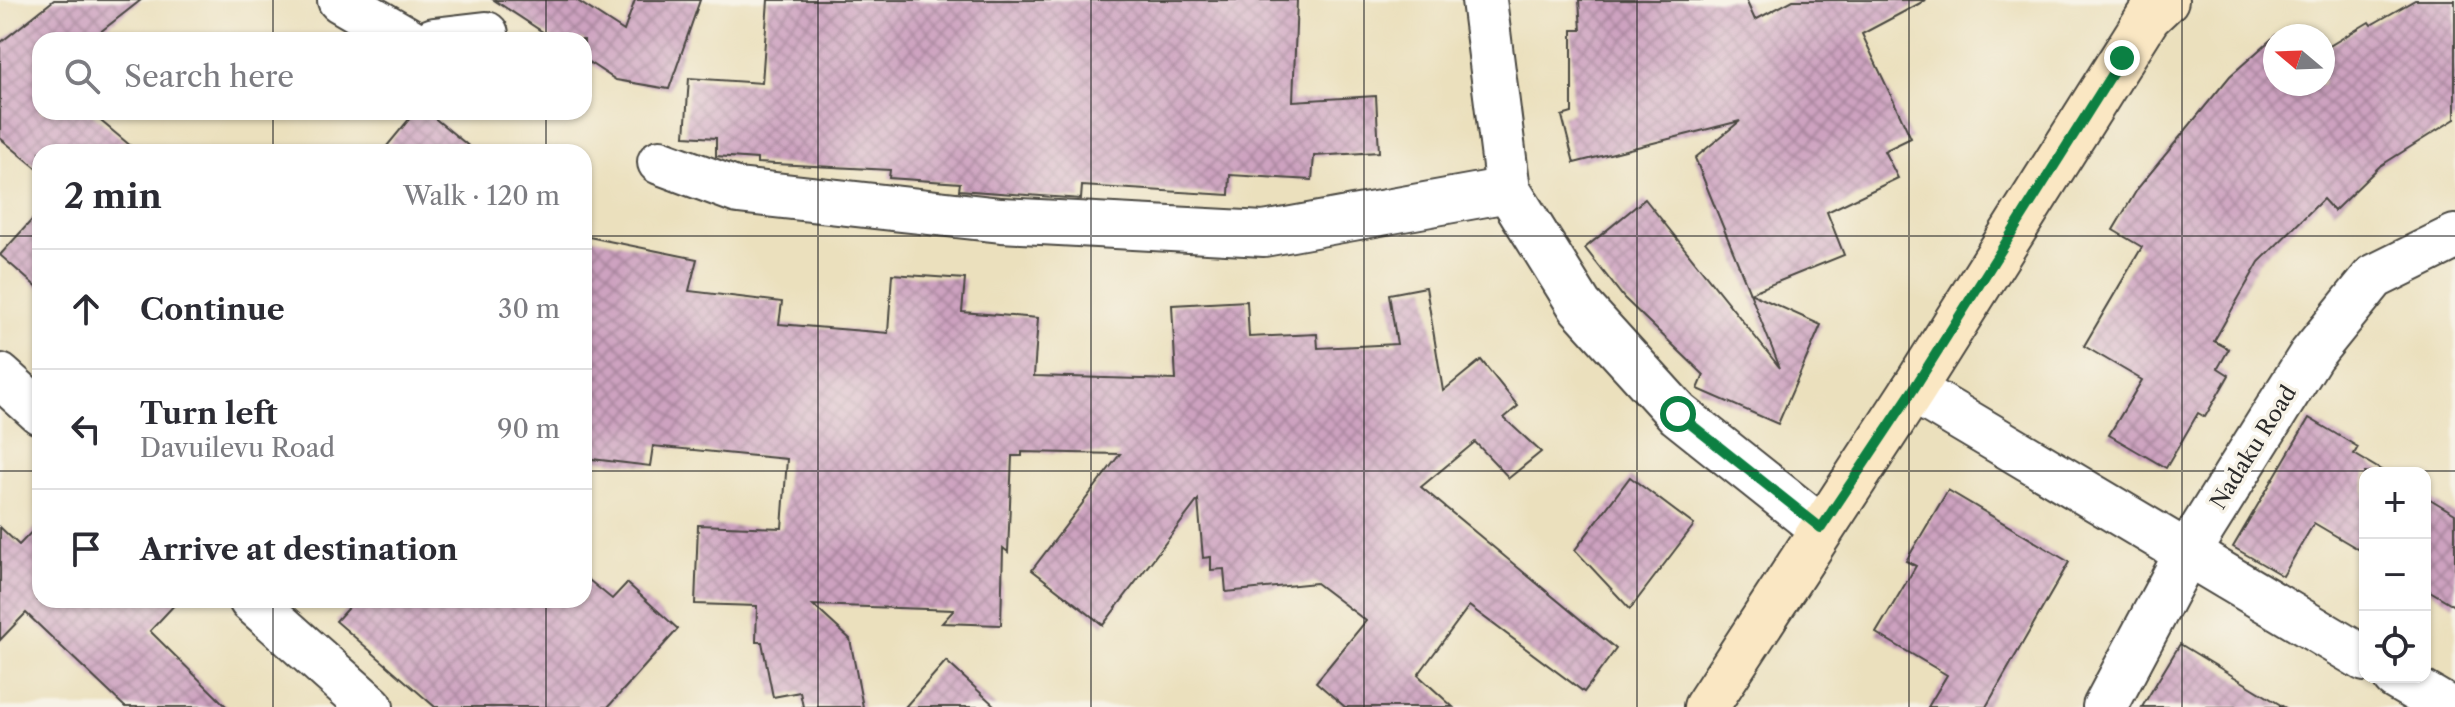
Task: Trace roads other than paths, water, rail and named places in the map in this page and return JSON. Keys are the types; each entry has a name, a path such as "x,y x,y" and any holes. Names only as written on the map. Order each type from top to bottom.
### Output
{"street":[{"path":"340,0 395,32"},
{"path":"1484,0 1508,190 1580,306 1678,414 1821,528"},
{"path":"1706,707 1913,390 2148,17 2166,0"},
{"path":"660,162 738,191 1001,220 1264,234 1508,190"},
{"name":"Nadaku Road","path":"2105,707 2187,553 2311,355 2374,277 2455,237"},
{"path":"0,376 32,405"},
{"path":"1913,390 2359,655"},
{"path":"260,608 371,707"},
{"path":"2405,683 2446,707"}]}
